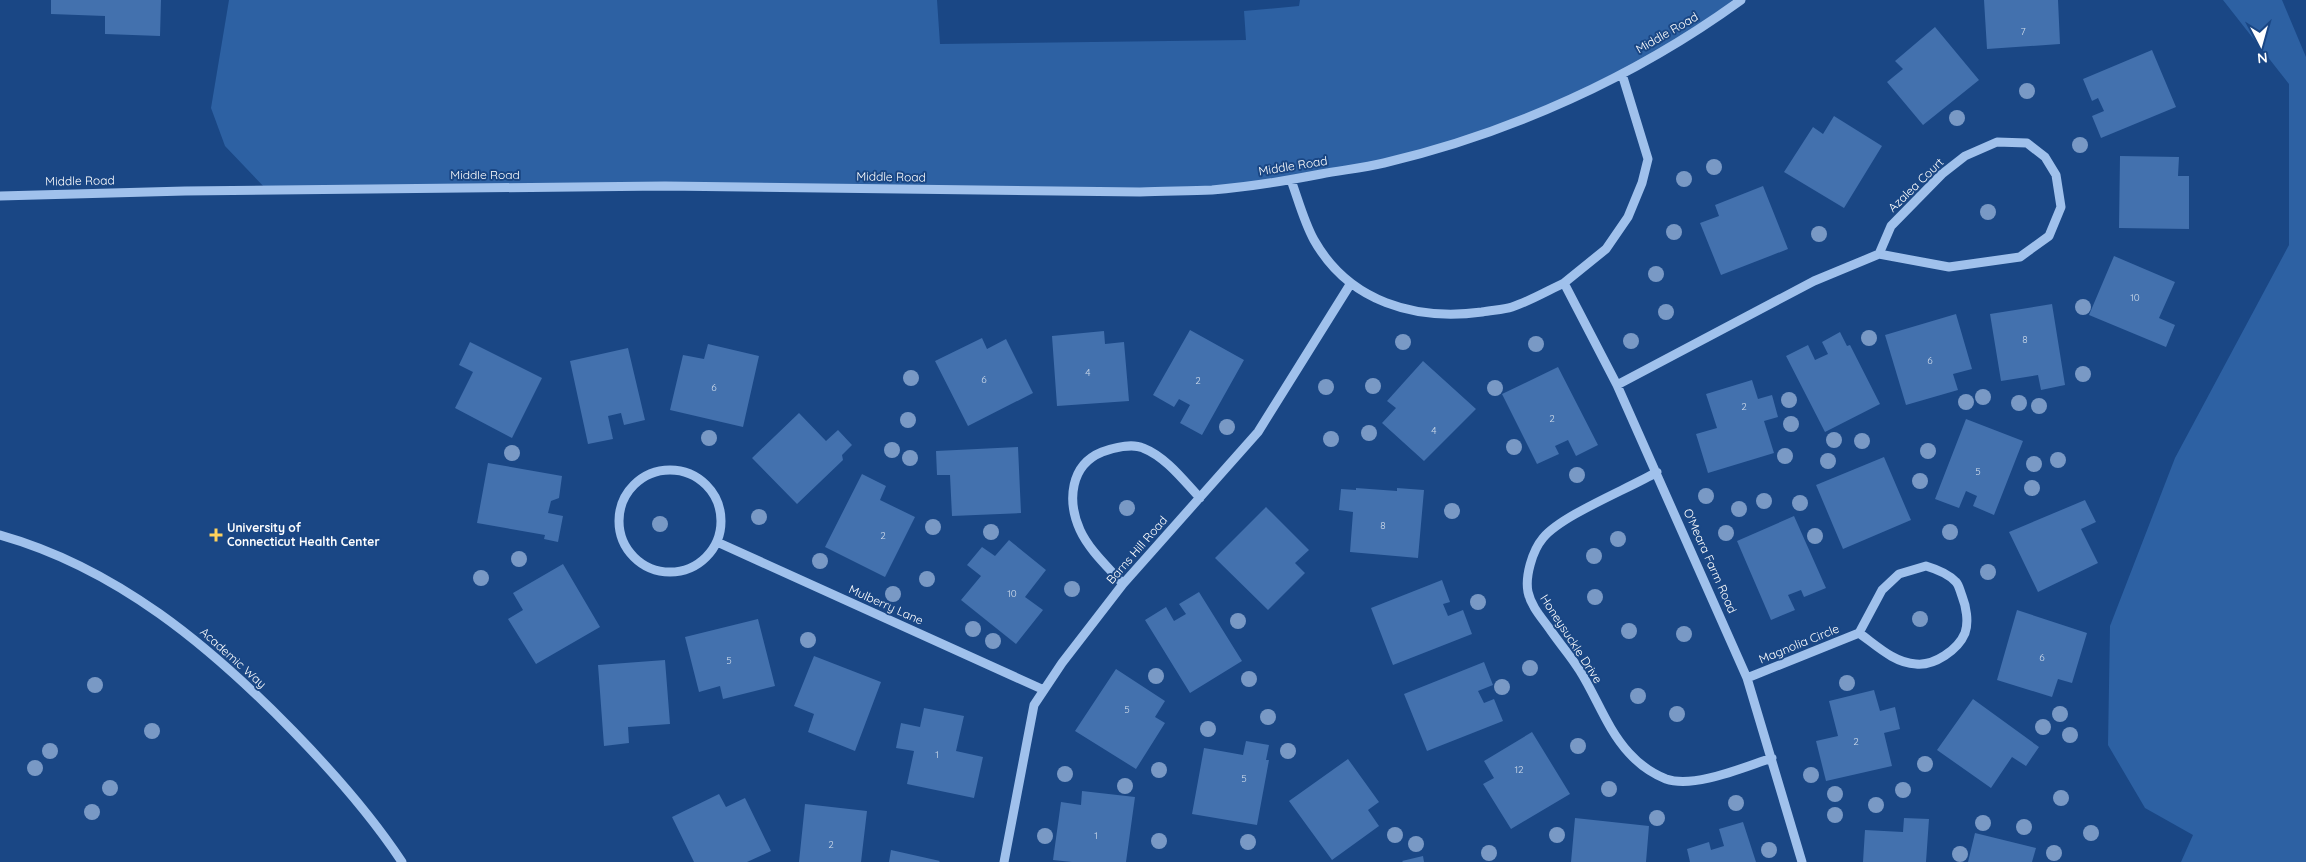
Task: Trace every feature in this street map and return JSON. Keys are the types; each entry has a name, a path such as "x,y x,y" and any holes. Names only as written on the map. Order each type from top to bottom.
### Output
{"street":[{"name":"Middle Road","path":"0,196 185,191 656,186 1140,192 1213,190 1291,180 1384,163 1474,137 1556,106 1622,74 1707,25 1741,0"},
{"path":"1291,180 1314,240 1330,263 1351,283 1378,300 1412,312 1463,314 1511,307 1564,283 1606,250 1628,217 1642,183 1648,159 1622,74"},
{"name":"Azalea Court","path":"1997,142 2027,143 2044,157 2056,175 2061,208 2049,236 2020,258 1949,267 1880,254 1892,226 1942,174 1965,156 1980,148 1997,142"},
{"path":"1617,385 1814,281 1880,254"},
{"name":"Barns Hill Road","path":"1004,862 1034,705 1123,584 1258,432 1351,283"},
{"name":"O'Meara Farm Road","path":"1564,283 1617,385 1658,472 1747,678 1802,862"},
{"path":"1123,584 1080,530 1073,503 1074,486 1081,467 1095,455 1114,447 1142,447 1168,464 1200,498"},
{"path":"659,471 684,472 706,484 716,499 721,522 717,542 706,556 686,569 668,572 652,568 636,560 622,540 619,527 620,509 632,486 642,477 659,471"},
{"name":"Honeysuckle Drive","path":"1658,472 1561,523 1542,539 1532,558 1529,576 1528,592 1533,607 1580,671 1614,735 1629,754 1648,771 1667,779 1689,782 1772,758"},
{"name":"Academic Way","path":"0,535 62,558 113,584 161,614 211,653 275,713 328,768 382,834 402,862"},
{"name":"Mulberry Lane","path":"717,542 1044,690"},
{"name":"Magnolia Circle","path":"1747,678 1859,633 1882,590 1899,574 1926,566 1941,571 1956,582 1965,602 1967,619 1964,634 1952,650 1933,662 1916,664 1897,659 1859,633"}],"shaded area":[{"path":"229,0 937,0 940,44 1246,40 1244,11 1299,6 1300,0 1741,0 1707,25 1556,106 1384,163 1213,190 665,186 267,190 225,146 211,108"},
{"path":"2223,0 2282,0 2306,57 2306,862 2181,862 2193,835 2145,808 2108,745 2110,626 2175,458 2289,245 2289,84"}],"building":[{"path":"51,0 161,0 160,36 105,34 105,16 51,14"},
{"path":"1984,0 2058,0 2060,44 1987,49"},
{"path":"1935,27 1979,80 1923,125 1887,82 1903,69 1895,61"},
{"path":"2152,50 2176,107 2101,138 2092,116 2104,111 2098,98 2092,101 2083,79"},
{"path":"1834,116 1882,146 1844,208 1784,172 1813,127 1823,134"},
{"path":"2120,156 2179,157 2178,176 2189,176 2189,229 2119,228"},
{"path":"1763,186 1788,249 1721,275 1700,223 1719,216 1715,205"},
{"path":"2114,256 2175,282 2159,318 2175,325 2166,347 2089,315"},
{"path":"2052,304 2065,385 2041,390 2038,375 2001,381 1990,314"},
{"path":"1956,314 1972,369 1953,374 1958,390 1906,405 1885,335"},
{"path":"1190,330 1244,360 1202,435 1180,423 1190,405 1179,399 1174,407 1153,395"},
{"path":"1104,331 1105,344 1124,342 1129,401 1057,406 1052,336"},
{"path":"1840,332 1847,346 1850,345 1880,404 1825,432 1786,356 1808,345 1815,360 1828,354 1822,342"},
{"path":"982,338 987,349 1006,339 1033,393 968,426 935,361"},
{"path":"470,342 542,378 512,438 455,408 473,372 459,365"},
{"path":"708,344 759,356 743,427 670,410 683,355 704,359"},
{"path":"628,348 645,420 624,425 621,413 608,416 613,439 588,444 570,361"},
{"path":"1423,361 1476,409 1424,461 1382,423 1396,408 1387,401"},
{"path":"1558,367 1598,445 1576,456 1568,440 1555,446 1559,454 1537,464 1502,394"},
{"path":"1752,380 1758,399 1772,395 1778,417 1764,421 1774,453 1708,473 1696,434 1717,428 1706,394"},
{"path":"799,413 826,441 838,430 852,445 842,455 843,460 797,504 752,458"},
{"path":"1966,419 2023,441 1994,515 1973,506 1977,496 1966,491 1959,508 1935,499"},
{"path":"1018,447 1021,513 952,516 950,475 937,475 936,451"},
{"path":"1884,457 1911,520 1843,549 1816,485"},
{"path":"488,463 562,476 559,498 551,501 548,513 563,516 558,542 544,539 545,535 477,523"},
{"path":"862,474 886,486 880,500 915,517 885,577 825,547"},
{"path":"1356,488 1397,491 1397,488 1424,490 1418,558 1350,552 1353,512 1339,510 1341,489 1356,490"},
{"path":"2085,500 2096,522 2081,529 2098,563 2038,592 2009,532"},
{"path":"1266,507 1309,550 1295,563 1305,573 1268,610 1215,558"},
{"path":"1794,516 1826,588 1804,597 1801,590 1788,595 1795,610 1771,620 1737,541"},
{"path":"1009,540 1046,570 1025,597 1043,610 1016,644 961,600 981,576 967,565 982,547 995,556"},
{"path":"563,564 600,627 536,664 508,619 523,610 513,593"},
{"path":"1442,580 1450,602 1443,604 1448,616 1463,610 1472,634 1393,665 1371,608"},
{"path":"1199,592 1242,661 1190,693 1145,620 1166,607 1174,621 1186,614 1179,604"},
{"path":"2017,610 2087,633 2072,683 2058,679 2052,697 1997,680"},
{"path":"758,619 775,686 723,699 720,686 699,692 685,637"},
{"path":"814,656 881,682 855,751 808,732 814,714 794,706"},
{"path":"665,660 670,724 628,727 629,743 604,746 598,665"},
{"path":"1484,662 1493,685 1478,691 1484,703 1494,699 1503,721 1427,751 1404,694"},
{"path":"1116,669 1165,701 1155,717 1165,723 1136,769 1075,731"},
{"path":"1874,690 1880,711 1895,707 1900,729 1884,733 1892,766 1826,781 1816,741 1838,736 1829,701"},
{"path":"1973,699 2039,747 2026,766 2012,757 1991,788 1937,750"},
{"path":"924,708 964,716 956,751 983,757 974,798 907,784 914,751 896,748 901,723 920,727"},
{"path":"1532,732 1570,794 1511,829 1483,784 1494,778 1484,761"},
{"path":"1246,741 1269,745 1266,760 1269,760 1257,825 1192,814 1204,748 1243,755"},
{"path":"1348,759 1379,802 1368,810 1379,826 1332,860 1289,801"},
{"path":"1082,791 1135,797 1126,862 1053,860 1061,802 1081,805"},
{"path":"719,794 726,807 745,798 771,851 747,862 694,862 672,817"},
{"path":"805,804 867,811 861,862 799,862"},
{"path":"1575,818 1649,826 1646,862 1571,862"},
{"path":"1904,818 1929,819 1926,862 1863,862 1865,830 1903,832"},
{"path":"1743,822 1756,862 1690,862 1687,849 1709,842 1711,850 1724,846 1719,829"},
{"path":"1975,833 2036,848 2032,862 1968,862"},
{"path":"891,850 940,861 889,862"},
{"path":"1423,856 1424,862 1402,861"}],"place":[{"name":"University of Connecticut Health Center","path":"216,535"}]}
